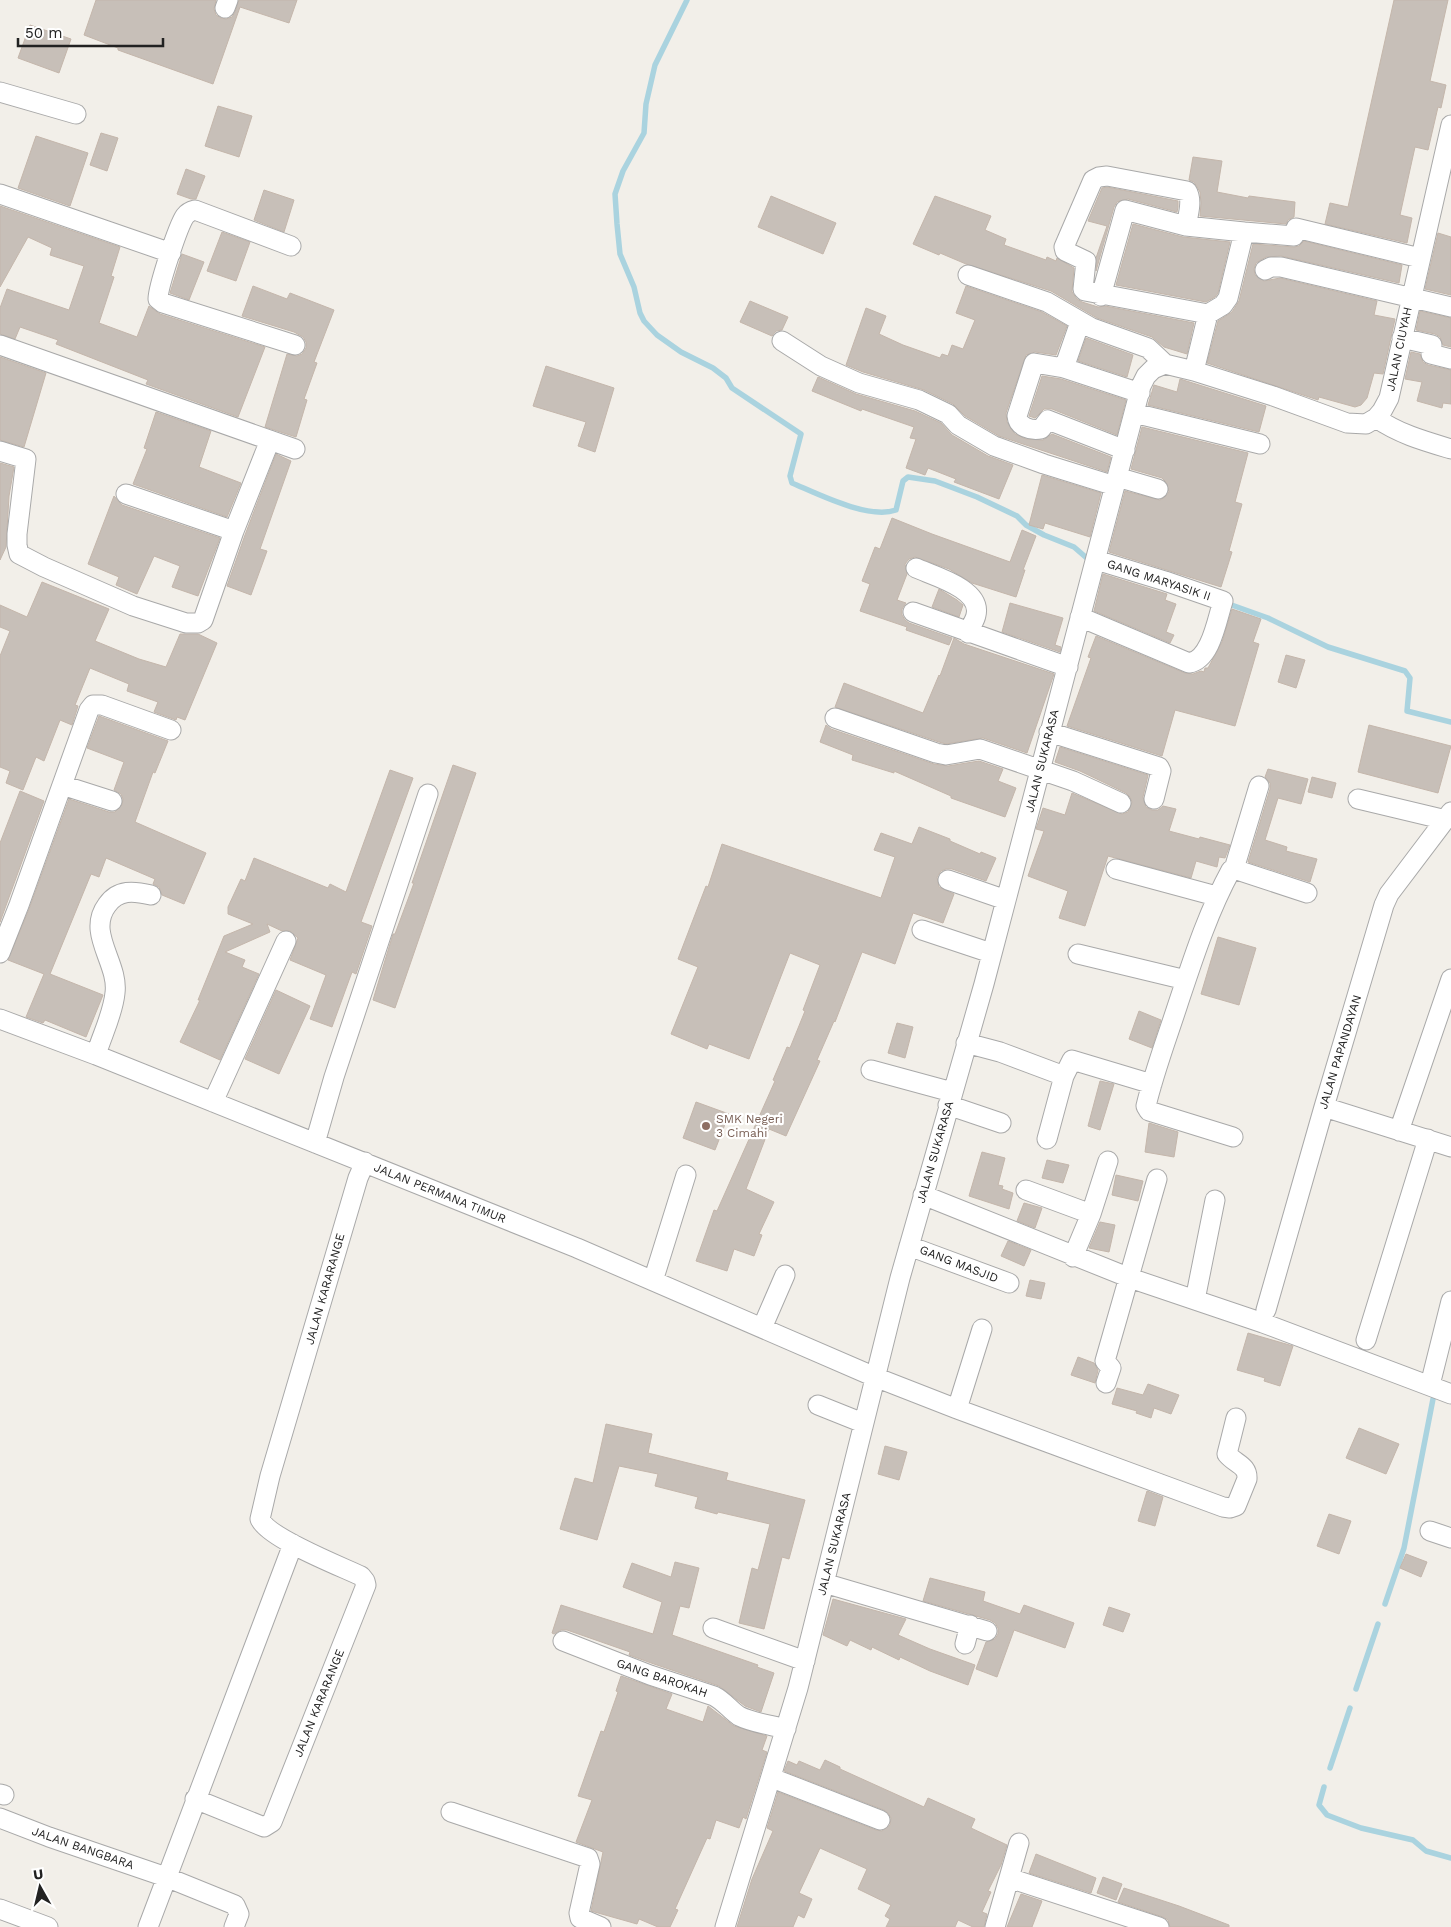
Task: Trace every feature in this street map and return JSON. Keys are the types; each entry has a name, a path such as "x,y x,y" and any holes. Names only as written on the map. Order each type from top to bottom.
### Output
{"street":[{"path":"0,92 76,114"},
{"name":"JALAN CIUYAH","path":"1376,418 1389,398 1420,258 1449,147 1451,125"},
{"path":"1186,226 1190,200 1187,191 1107,176 1099,177 1093,180 1064,247 1066,251 1086,261 1083,289 1085,291 1101,296 1208,314 1223,305 1228,298 1244,232"},
{"path":"0,194 171,252"},
{"path":"291,246 195,210 189,212 184,217 171,252 158,290 158,299 294,345"},
{"path":"1101,296 1125,210 1186,226 1294,236 1296,228 1420,258"},
{"path":"1265,270 1271,267 1281,267 1451,307"},
{"path":"968,275 1047,302 1080,322 1148,348 1165,364 1194,370 1347,422 1366,424 1376,418 1390,428 1405,435 1451,449"},
{"path":"1194,370 1208,314"},
{"path":"1064,368 1080,322"},
{"path":"1402,338 1432,346 1431,354 1451,359"},
{"path":"782,341 820,366 859,383 919,400 948,414 958,425 994,446 1044,464 1158,489"},
{"path":"0,345 295,449"},
{"path":"1125,450 1048,420 1037,430 1020,424 1017,416 1034,363 1143,385 1153,369 1165,364"},
{"name":"JALAN SUKARASA","path":"725,1927 741,1870 772,1778 805,1661 863,1423 909,1246 1006,900 1049,732 1143,385"},
{"path":"1134,413 1260,444"},
{"path":"0,451 26,459 17,545 19,554 133,606 186,623 198,624 203,620 234,531 270,440"},
{"path":"126,494 234,531"},
{"name":"GANG MARYASIK II","path":"1080,616 1190,663 1200,660 1210,644 1223,601 1096,560"},
{"path":"916,568 968,591 975,604 977,614 968,633"},
{"path":"913,612 1068,667"},
{"path":"0,953 89,710 93,705 102,705 171,730"},
{"path":"835,718 936,754 946,755 980,750 1073,781 1120,803"},
{"path":"1049,732 1159,767 1161,772 1154,799"},
{"path":"62,785 112,801"},
{"path":"1233,1137 1149,1111 1146,1106 1186,980 1216,896 1231,870 1234,869 1259,786"},
{"path":"315,1143 334,1077 428,794"},
{"path":"1358,799 1449,816"},
{"name":"JALAN PAPANDAYAN","path":"1266,1310 1384,905 1389,894 1449,816"},
{"path":"1116,869 1216,896"},
{"path":"1234,869 1307,892"},
{"path":"948,880 1006,900"},
{"path":"96,1055 116,992 114,977 100,935 103,910 111,898 122,892 151,895"},
{"path":"922,930 991,953"},
{"path":"213,1102 286,941"},
{"path":"1078,954 1186,980"},
{"path":"1399,1130 1451,979"},
{"name":"JALAN PERMANA TIMUR","path":"0,1019 96,1055 577,1248 875,1377 957,1409 1230,1508 1236,1506 1248,1480 1247,1471 1227,1454 1236,1418"},
{"path":"966,1043 1000,1052 1064,1076"},
{"path":"1047,1139 1064,1076 1070,1061 1074,1060 1152,1084"},
{"path":"871,1070 950,1099 1001,1123"},
{"path":"1324,1107 1451,1147"},
{"path":"1366,1340 1428,1139"},
{"path":"1073,1257 1091,1214 1108,1161"},
{"name":"JALAN KARARANGE","path":"195,1799 264,1827 272,1822 366,1585 362,1576 293,1544 263,1525 260,1519 273,1466 358,1178 365,1162"},
{"path":"653,1281 686,1175"},
{"path":"1106,1383 1111,1368 1105,1361 1157,1179"},
{"path":"1026,1190 1091,1214"},
{"path":"923,1195 1073,1257 1262,1323 1451,1394"},
{"path":"1195,1300 1215,1200"},
{"name":"GANG MASJID","path":"909,1246 1009,1283"},
{"path":"762,1328 784,1275"},
{"path":"1430,1385 1451,1301"},
{"path":"957,1409 982,1329"},
{"path":"818,1405 863,1423"},
{"path":"1430,1531 1451,1538"},
{"path":"148,1927 293,1544"},
{"path":"824,1583 979,1628 965,1644"},
{"path":"713,1628 805,1661"},
{"name":"GANG BAROKAH","path":"563,1641 650,1675 714,1696 721,1699 733,1712 741,1717 786,1729"},
{"path":"772,1778 880,1820"},
{"path":"451,1812 588,1858 590,1864 579,1913 580,1918 584,1921 601,1927"},
{"name":"JALAN BANGBARA","path":"0,1818 166,1877 235,1905 239,1914 234,1927"},
{"path":"995,1927 1019,1844"},
{"path":"1009,1878 1159,1927"},
{"path":"0,1909 48,1927"}],"building":[{"path":"96,0 216,0 214,9 216,15 226,19 232,17 239,0 297,0 289,23 240,7 213,84 118,50 118,48 84,35"},
{"path":"1394,0 1448,0 1430,81 1446,85 1441,108 1438,107 1428,150 1415,147 1400,215 1412,218 1407,243 1325,224 1330,203 1348,207"},
{"path":"30,25 71,39 59,73 18,58"},
{"path":"218,106 252,116 239,157 205,146"},
{"path":"101,133 118,138 107,171 90,165"},
{"path":"36,136 88,153 70,206 18,188"},
{"path":"1193,157 1222,161 1217,192 1248,198 1249,196 1295,202 1294,217 1288,220 1286,224 1200,216 1200,192 1194,182 1189,180"},
{"path":"186,169 205,176 196,199 177,194"},
{"path":"1107,187 1178,201 1178,207 1177,212 1128,199 1117,202 1096,271 1096,258 1107,226 1088,221 1102,188"},
{"path":"264,190 294,200 284,232 254,220"},
{"path":"771,196 836,223 823,254 758,227"},
{"path":"935,196 991,216 985,230 1006,239 1004,245 1046,260 1047,257 1056,261 1057,258 1074,268 1072,292 1082,302 1098,307 1105,306 1194,323 1187,354 1164,347 1152,337 1097,318 1051,291 966,264 940,253 939,255 913,244"},
{"path":"0,206 120,247 111,276 114,277 99,323 137,337 149,306 160,314 265,347 238,417 146,384 148,380 56,344 58,340 20,327 15,339 0,334 0,308 7,289 69,310 84,266 50,255 52,248 28,237 0,287"},
{"path":"1133,224 1183,237 1230,242 1218,293 1215,297 1206,302 1116,285"},
{"path":"222,232 250,242 236,281 207,271"},
{"path":"1438,233 1451,237 1451,295 1425,289"},
{"path":"1304,241 1402,265 1399,283 1281,256 1266,257 1256,263 1254,269 1255,275 1264,281 1280,278 1377,301 1374,315 1395,319 1383,374 1374,373 1367,398 1361,405 1355,407 1319,397 1318,400 1207,363 1218,321 1232,312 1239,301 1253,244 1294,247 1299,246"},
{"path":"182,254 204,262 189,300 170,293"},
{"path":"253,286 287,299 290,293 334,310 314,362 317,363 304,399 307,400 296,437 265,427 287,354 297,356 302,354 306,348 306,342 303,337 294,332 242,316"},
{"path":"966,286 1042,312 1067,326 1056,355 1035,352 1026,355 1006,413 1007,422 1015,434 1026,439 1043,440 1052,434 1111,457 1107,472 999,436 965,416 953,404 924,390 846,365 866,308 886,316 879,334 903,345 940,358 942,354 948,356 952,345 963,349 975,320 956,313"},
{"path":"750,301 788,317 782,330 776,331 772,336 740,322"},
{"path":"1420,311 1451,318 1451,347 1443,345 1440,337 1435,334 1416,330"},
{"path":"1086,338 1133,355 1127,377 1078,361"},
{"path":"1411,352 1420,354 1423,362 1428,365 1451,370 1451,404 1443,403 1442,408 1417,401 1422,382 1405,379"},
{"path":"0,357 46,373 24,447 0,440"},
{"path":"546,366 614,388 595,452 578,446 586,422 533,406"},
{"path":"1042,376 1061,379 1126,400 1117,435 1052,409 1044,409 1035,418 1029,416"},
{"path":"818,377 856,394 915,411 941,423 952,435 988,456 1013,465 999,499 954,482 956,479 928,468 925,475 906,468 916,439 910,438 914,427 862,409 861,411 812,391"},
{"path":"1180,379 1266,406 1259,432 1148,405 1154,385 1177,392"},
{"path":"156,412 211,431 199,467 241,483 227,517 133,484 147,449 144,448"},
{"path":"1142,427 1248,453 1235,502 1242,504 1229,551 1232,552 1221,587 1109,552 1125,491 1160,500 1169,492 1166,482 1162,478 1131,469"},
{"path":"276,454 291,461 260,549 267,551 251,595 227,586"},
{"path":"0,463 14,467 9,496 6,547 0,560"},
{"path":"1042,475 1101,493 1090,537 1045,523 1043,529 1029,525"},
{"path":"114,496 122,505 220,538 198,596 172,587 180,566 154,556 137,594 116,585 119,577 88,564"},
{"path":"892,518 1010,562 1022,530 1036,536 1023,570 1025,570 1016,597 972,583 949,569 915,557 909,559 905,564 907,574 897,600 906,603 902,609 902,615 909,623 952,638 949,645 906,630 907,627 860,611 870,584 862,581 875,547 880,549"},
{"path":"1103,574 1167,594 1165,600 1176,604 1166,632 1174,635 1170,643 1094,611"},
{"path":"42,582 109,609 95,641 139,659 166,667 180,634 198,634 217,643 185,720 177,717 176,720 154,712 158,702 127,691 129,684 90,668 75,705 78,706 72,725 60,720 44,761 36,757 23,790 6,783 10,771 0,767 0,656 10,631 0,627 0,605 27,617"},
{"path":"939,589 963,605 959,617 932,607"},
{"path":"1010,603 1063,618 1055,645 1061,647 1060,652 1002,632"},
{"path":"1232,609 1261,619 1253,642 1259,644 1235,726 1175,710 1162,756 1067,726 1091,658 1088,657 1096,636 1185,673 1204,672 1222,642"},
{"path":"954,638 964,644 1054,674 1027,753 983,738 946,744 835,707 844,683 923,713 940,676"},
{"path":"1286,655 1305,660 1296,688 1278,682"},
{"path":"99,716 168,741 155,773 153,772 135,822 206,853 184,904 162,895 159,887 153,884 155,879 106,858 99,877 91,874 50,974 103,995 86,1037 45,1020 43,1023 26,1017 44,974 8,960 29,909 69,799 109,812 115,812 122,805 123,799 121,794 114,790 124,762 87,748"},
{"path":"826,725 831,729 934,764 948,766 979,761 1003,769 998,781 1016,788 1005,817 951,798 951,796 894,771 894,773 852,760 853,755 820,742"},
{"path":"1369,725 1451,746 1438,793 1358,772"},
{"path":"1060,747 1148,775 1143,797 1146,807 1152,810 1158,810 1163,806 1176,809 1169,831 1230,845 1225,858 1219,857 1217,867 1196,861 1191,878 1108,856 1085,926 1059,918 1068,891 1028,876 1044,831 1036,829 1043,808 1065,815 1072,793 1122,814 1128,812 1132,802 1126,793 1080,771 1055,762"},
{"path":"453,765 476,773 395,1008 373,1000 393,934 395,934 414,883 412,883"},
{"path":"1268,769 1308,779 1301,804 1278,798 1265,840 1287,847 1286,851 1317,859 1310,882 1248,862 1270,789 1270,783 1265,777"},
{"path":"390,770 413,778 361,922 372,926 356,974 352,972 332,1027 310,1019 326,975 290,960 298,938 290,931 282,931 267,924 270,932 225,952 245,960 242,967 259,974 220,1060 180,1042 200,1000 198,1000 224,936 253,924 228,914 228,907 241,879 245,881 254,858 328,888 330,884 346,892"},
{"path":"1312,777 1336,783 1332,798 1308,792"},
{"path":"20,791 44,801 0,922 0,843"},
{"path":"919,827 950,839 950,841 980,854 981,852 996,858 986,881 952,869 941,871 937,877 939,887 954,894 943,923 913,913 895,964 862,952 835,1022 817,1060 820,1061 786,1136 769,1129 746,1189 774,1202 759,1234 762,1235 754,1256 734,1249 727,1271 696,1261 714,1210 717,1211 775,1081 773,1080 787,1047 790,1048 805,1011 803,1010 820,965 790,953 749,1059 709,1044 707,1049 671,1034 698,967 678,959 706,886 708,887 722,844 881,898 895,857 874,850 881,833 912,844"},
{"path":"1218,937 1256,948 1239,1005 1201,994"},
{"path":"276,990 310,1006 279,1074 245,1059"},
{"path":"1139,1011 1161,1020 1152,1048 1129,1039"},
{"path":"897,1023 913,1027 905,1058 888,1053"},
{"path":"1100,1081 1114,1084 1100,1130 1088,1126"},
{"name":"SMK Negeri 3 Cimahi","path":"696,1102 729,1114 715,1150 683,1138"},
{"path":"1149,1123 1178,1132 1174,1157 1145,1152"},
{"path":"982,1152 1005,1158 998,1185 1003,1186 1002,1189 1013,1193 1009,1209 969,1196"},
{"path":"1047,1160 1069,1165 1063,1183 1042,1178"},
{"path":"1116,1175 1143,1181 1138,1201 1112,1195"},
{"path":"1024,1203 1042,1208 1035,1228 1017,1221"},
{"path":"1100,1222 1115,1225 1109,1252 1089,1248"},
{"path":"1008,1241 1031,1250 1024,1266 1001,1256"},
{"path":"1030,1280 1045,1283 1041,1299 1026,1296"},
{"path":"1248,1333 1293,1346 1280,1386 1264,1381 1265,1378 1237,1370"},
{"path":"1078,1357 1094,1363 1098,1370 1095,1383 1071,1375"},
{"path":"1148,1384 1179,1395 1171,1414 1154,1408 1151,1418 1136,1413 1137,1411 1112,1404 1117,1388 1143,1395"},
{"path":"606,1424 652,1434 648,1453 728,1473 726,1480 805,1500 789,1559 782,1557 764,1629 739,1623 752,1568 758,1570 770,1524 695,1508 698,1497 655,1486 658,1474 619,1466 597,1540 560,1529 575,1478 593,1483"},
{"path":"1359,1428 1399,1444 1386,1474 1346,1458"},
{"path":"885,1446 907,1452 899,1480 878,1474"},
{"path":"1147,1491 1163,1497 1155,1526 1138,1521"},
{"path":"1329,1514 1351,1521 1339,1554 1317,1546"},
{"path":"1406,1554 1427,1562 1421,1577 1400,1568"},
{"path":"675,1562 699,1568 689,1608 680,1606 672,1635 758,1665 757,1667 774,1673 761,1712 745,1706 719,1686 629,1655 630,1652 567,1630 552,1633 561,1605 653,1634 662,1602 623,1587 632,1563 671,1577"},
{"path":"930,1578 985,1592 983,1601 1020,1614 1024,1605 1074,1623 1065,1648 1014,1630 997,1677 976,1669 986,1642 995,1639 998,1634 998,1628 990,1620 923,1601"},
{"path":"833,1599 906,1619 898,1635 975,1665 968,1685 930,1671 900,1657 899,1660 872,1647 871,1650 850,1640 847,1646 823,1635"},
{"path":"1109,1607 1130,1614 1123,1632 1103,1625"},
{"path":"621,1676 672,1694 666,1709 703,1722 708,1706 734,1726 767,1736 762,1750 767,1752 746,1819 743,1817 739,1828 716,1820 710,1839 707,1838 675,1909 678,1910 670,1927 658,1927 639,1919 637,1924 591,1911 603,1852 576,1842 592,1800 578,1796 601,1731 604,1732 618,1692 616,1691"},
{"path":"825,1760 840,1767 840,1769 924,1807 928,1798 975,1819 971,1828 1007,1845 1001,1865 988,1891 991,1892 982,1912 987,1914 984,1927 973,1927 958,1920 955,1927 886,1927 890,1919 885,1916 891,1905 858,1889 867,1869 820,1848 799,1893 812,1899 804,1918 798,1915 793,1927 737,1927 752,1879 773,1831 767,1828 778,1792 876,1830 882,1831 890,1825 891,1818 884,1810 784,1771 788,1761 797,1765 799,1761 820,1770"},
{"path":"1036,1854 1096,1878 1091,1893 1029,1873"},
{"path":"1103,1877 1122,1884 1116,1900 1097,1893"},
{"path":"1124,1888 1179,1906 1229,1925 1229,1927 1170,1927 1168,1920 1163,1917 1118,1902"},
{"path":"1021,1894 1042,1901 1032,1927 1007,1927"}],"waterway":[{"path":"687,0 655,65 646,104 644,133 623,171 615,194 620,254 634,287 640,313 644,321 657,335 681,352 713,368 726,378 732,388 801,434 790,476 792,483 858,509 885,512 896,510 903,481 908,477 935,481 977,497 1017,516 1026,525 1044,535 1074,547 1089,560"},
{"path":"1226,603 1268,618 1328,647 1405,671 1410,678 1407,711 1451,722"},
{"path":"1385,1604 1404,1548 1433,1399"},
{"path":"1356,1689 1378,1624"},
{"path":"1330,1768 1350,1708"},
{"path":"1324,1787 1319,1805 1327,1815 1361,1828 1413,1840 1426,1851 1451,1858"}],"place":[{"name":"SMK Negeri 3 Cimahi","path":"706,1126"}]}
